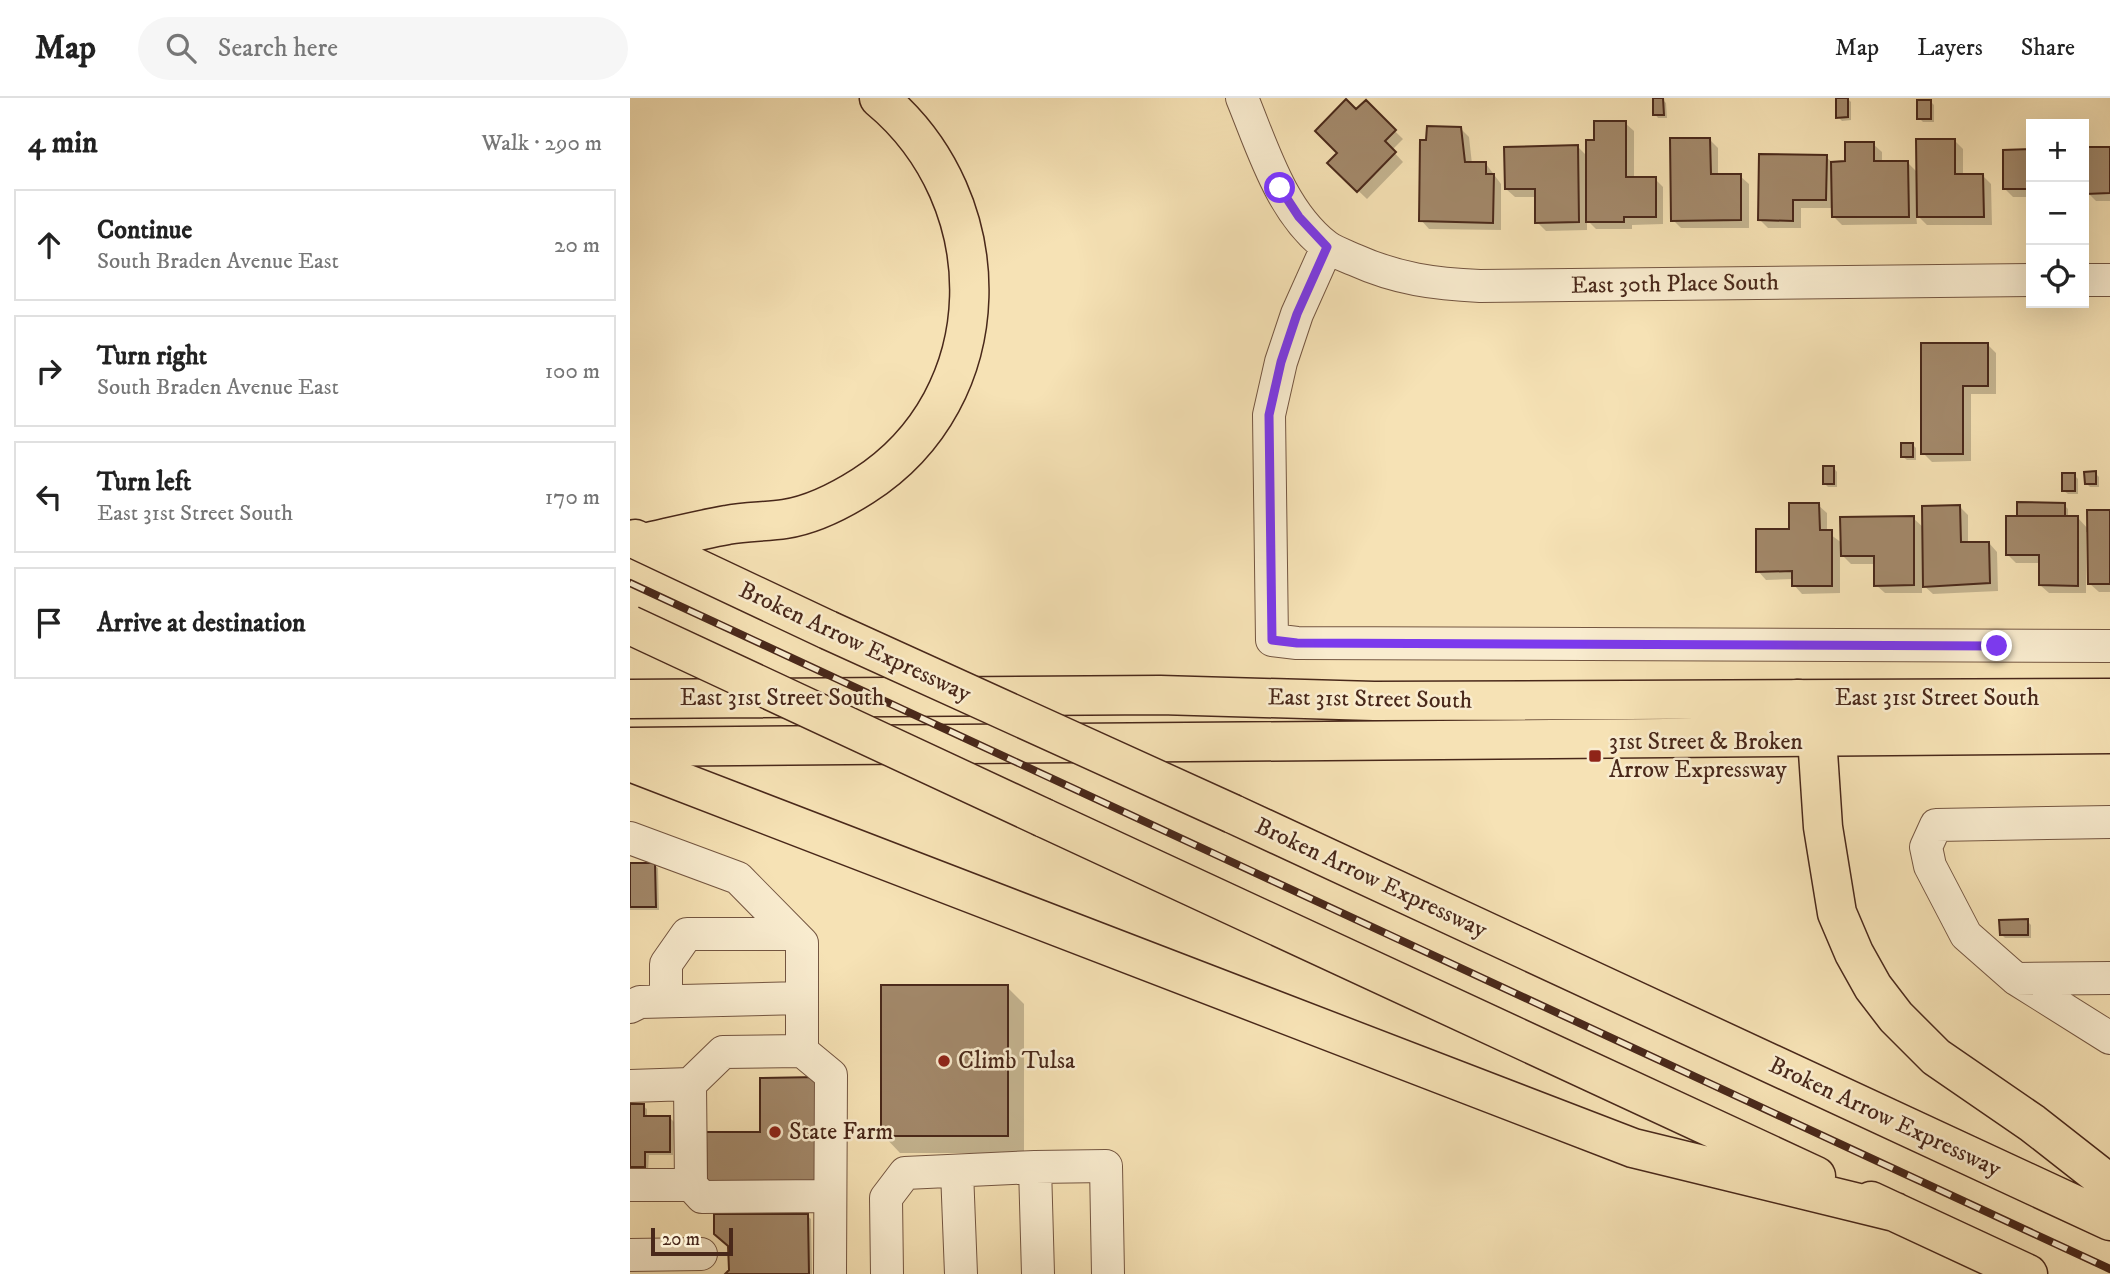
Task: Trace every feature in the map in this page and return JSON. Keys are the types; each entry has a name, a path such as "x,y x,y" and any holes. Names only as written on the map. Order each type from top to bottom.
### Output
{"main road":[{"path":"637,540 729,524 787,519 828,504 863,485 895,460 923,428 943,397 959,362 967,328 970,292 961,216 944,176 923,144 896,112 879,98"},
{"name":"Broken Arrow Expressway","path":"637,540 2110,1221"},
{"path":"630,625 2028,1274"},
{"name":"East 31st Street South","path":"630,699 1160,695 1374,701 2110,698"},
{"path":"1798,699 1817,737 1832,889 1850,943 1873,987 1896,1017 1936,1056 2032,1123 2110,1184"},
{"name":"East 31st Street South","path":"630,747 2110,734"},
{"path":"630,762 1633,1148 1895,1212"}],"street":[{"path":"1242,98 1280,188 1299,217 1327,247 1297,314 1281,362 1269,415 1272,640 1297,643 2110,646"},
{"name":"East 30th Place South","path":"1327,247 1384,273 1441,284 2026,281"},
{"path":"2089,280 2110,280"},
{"path":"2110,821 1936,825 1926,847 1930,866 1966,935 2016,979 2110,1038"},
{"path":"630,838 738,877 802,943 802,1052"},
{"path":"666,1001 666,964 687,934 793,934"},
{"path":"2016,979 2110,978"},
{"path":"630,1007 640,1002 802,998"},
{"path":"630,1086 690,1084 723,1052 802,1052 831,1074 830,1274"},
{"path":"690,1084 691,1185 702,1197 830,1196"},
{"path":"887,1274 886,1198 905,1172 1106,1166 1108,1274"},
{"path":"1035,1167 1038,1274"},
{"path":"957,1171 961,1274"},
{"path":"630,1185 691,1185"},
{"path":"630,1255 701,1254"}],"building":[{"path":"1653,98 1663,98 1664,115 1653,115"},
{"path":"1836,98 1848,98 1848,117 1836,118"},
{"path":"1346,99 1356,109 1366,100 1396,130 1385,141 1396,152 1357,192 1327,163 1337,153 1315,131"},
{"path":"1917,100 1931,100 1931,119 1917,119"},
{"path":"1594,121 1626,121 1626,177 1656,177 1656,217 1624,217 1624,222 1586,222 1586,140 1594,140"},
{"path":"1427,126 1461,127 1465,162 1486,162 1486,174 1494,174 1493,223 1419,221 1420,140 1426,140"},
{"path":"1670,138 1710,138 1711,174 1741,174 1741,220 1671,221"},
{"path":"1916,139 1955,139 1955,174 1983,174 1984,217 1917,217"},
{"path":"1845,142 1874,142 1874,161 1908,161 1909,217 1832,217 1831,162 1845,161"},
{"path":"1578,145 1579,222 1535,223 1535,189 1505,189 1504,147"},
{"path":"2089,147 2110,147 2110,193 2089,194"},
{"path":"2026,149 2026,189 2003,189 2003,150"},
{"path":"1759,154 1827,155 1826,200 1793,200 1793,221 1758,220"},
{"path":"1921,343 1988,343 1988,386 1963,386 1963,454 1921,454"},
{"path":"1901,443 1913,443 1913,457 1901,457"},
{"path":"1823,466 1834,466 1834,484 1823,484"},
{"path":"2096,471 2096,484 2085,484 2084,472"},
{"path":"2062,473 2075,473 2075,491 2062,491"},
{"path":"2017,502 2065,503 2065,516 2017,516"},
{"path":"1789,503 1819,503 1820,530 1832,530 1832,586 1792,586 1792,571 1756,572 1756,529 1789,529"},
{"path":"1960,505 1961,542 1989,542 1990,583 1923,587 1922,506"},
{"path":"2087,510 2110,510 2110,584 2088,584"},
{"path":"1914,516 1914,585 1874,586 1874,556 1841,556 1840,517"},
{"path":"2006,516 2078,516 2078,586 2039,585 2039,555 2006,555"},
{"path":"630,863 655,863 656,907 630,907"},
{"path":"2028,919 2028,935 2000,935 1999,920"},
{"name":"Climb Tulsa","path":"881,985 1008,985 1008,1136 881,1136"},
{"name":"State Farm","path":"817,1077 818,1187 707,1188 706,1132 760,1132 760,1078"},
{"path":"630,1104 644,1104 644,1116 670,1116 670,1152 645,1152 645,1167 630,1167"},
{"path":"714,1214 808,1214 809,1274 725,1274 729,1270 728,1246 714,1234"}],"railway":[{"path":"630,583 2110,1269"}],"place":[{"name":"31st Street & Broken Arrow Expressway","path":"1595,756"},
{"name":"Climb Tulsa","path":"944,1061"},
{"name":"State Farm","path":"775,1132"}],"route":[{"path":"1280,188 1299,217 1327,247 1297,314 1281,362 1269,415 1272,640 1297,643 1997,646"}]}
